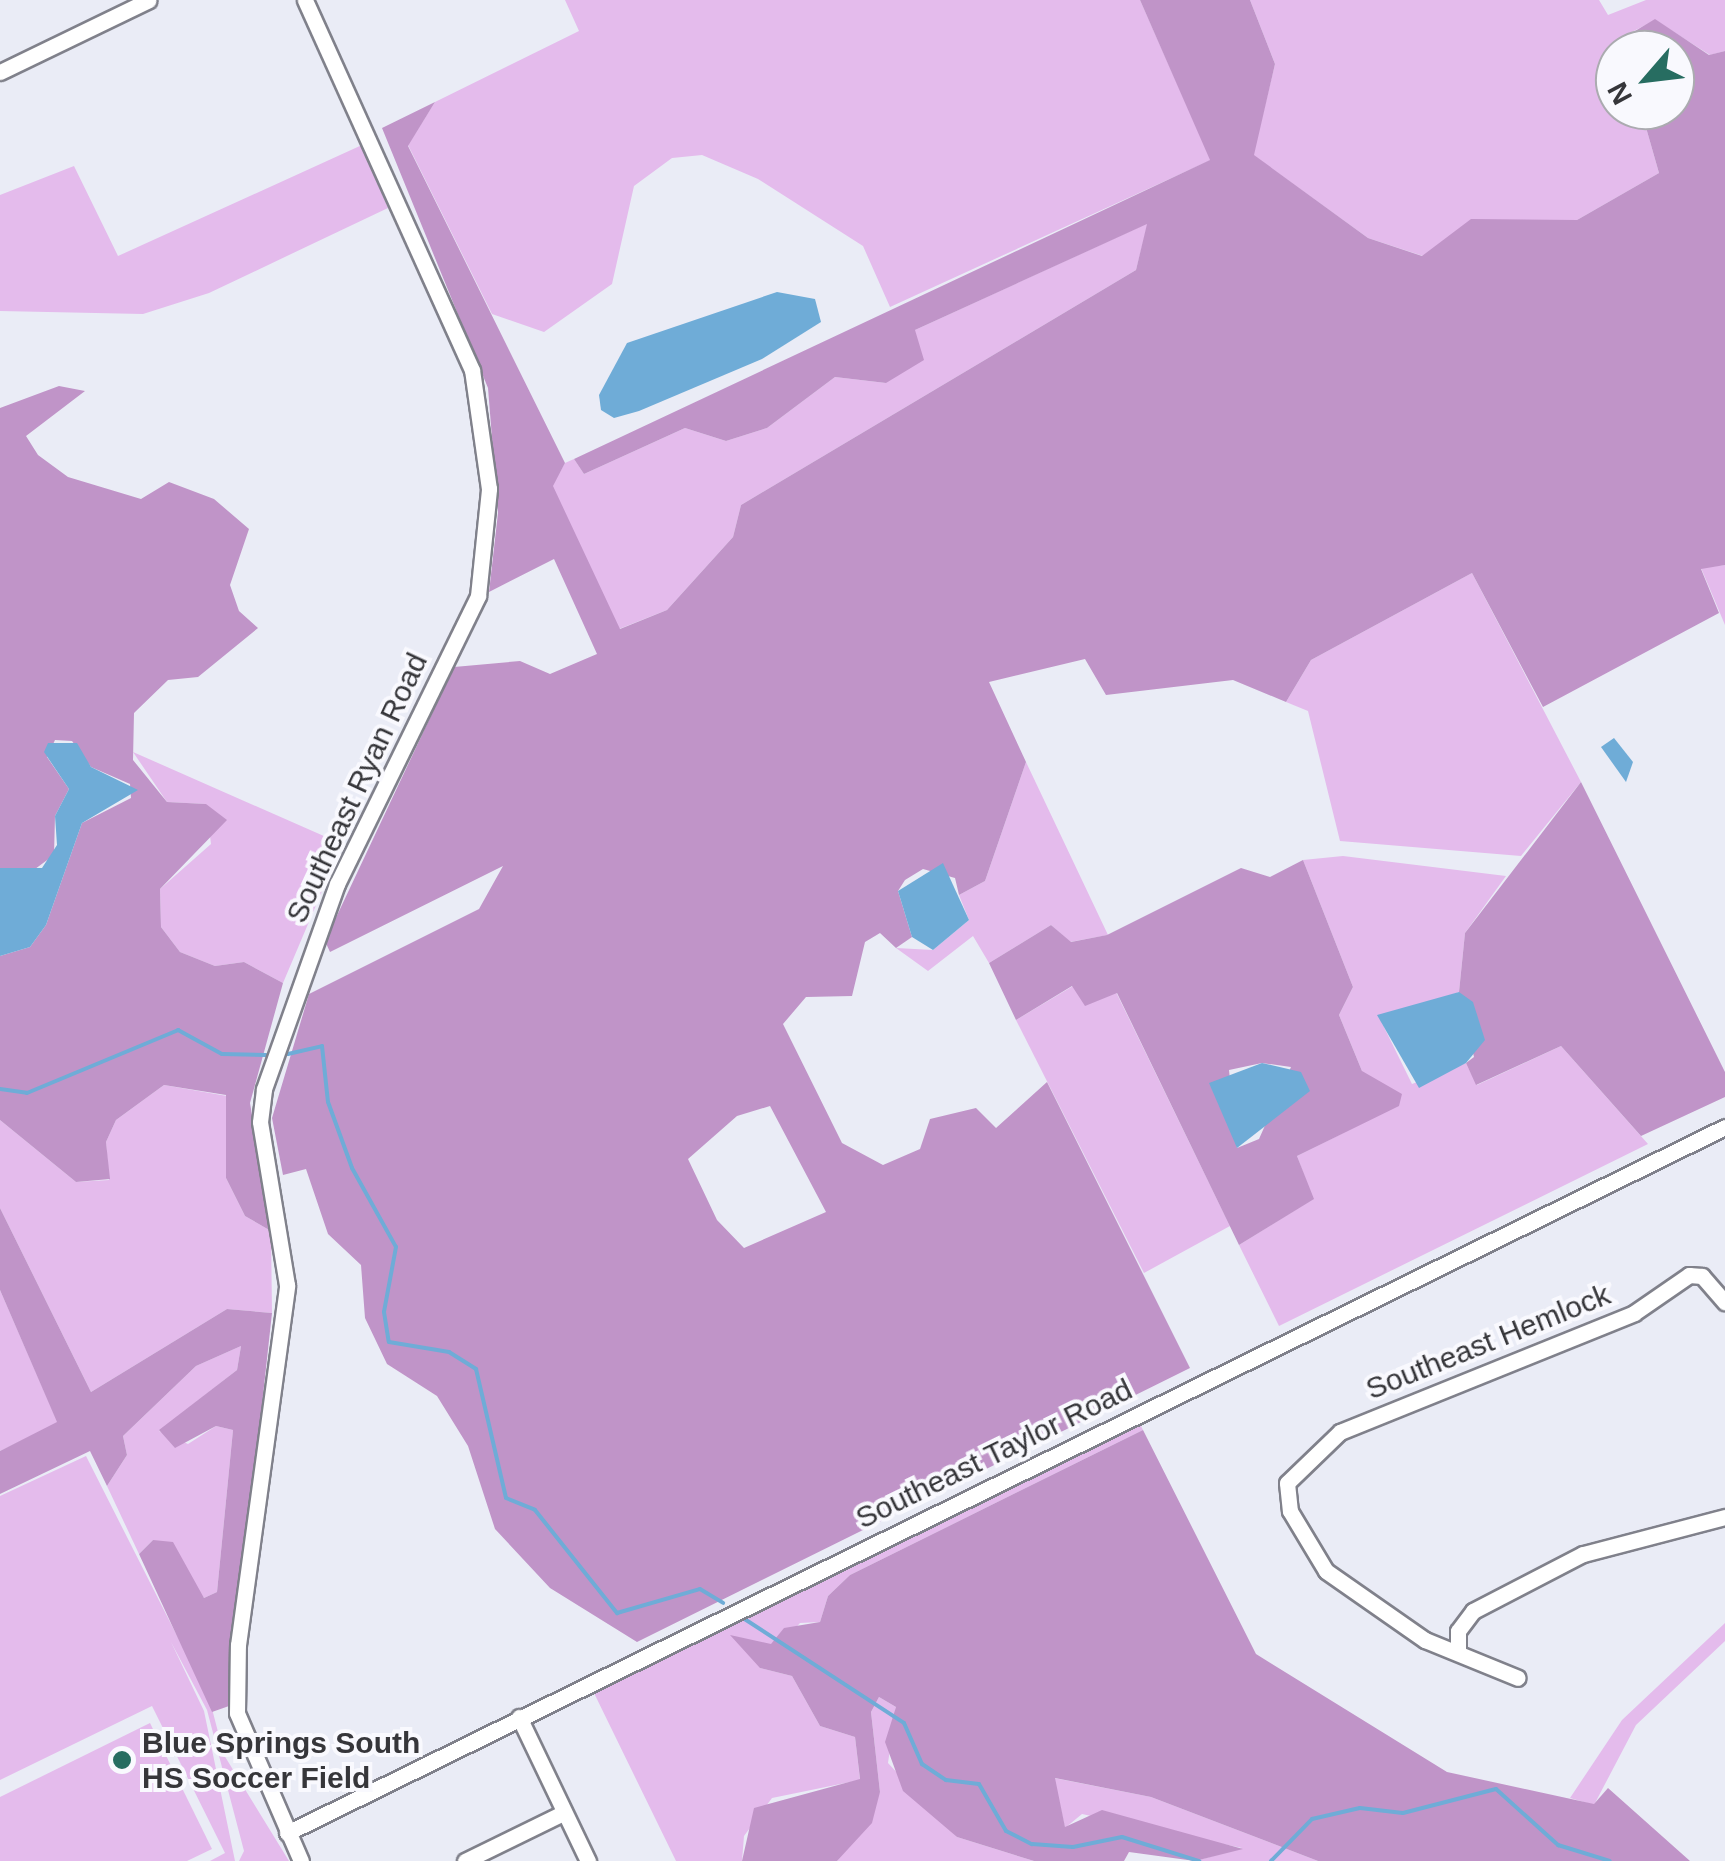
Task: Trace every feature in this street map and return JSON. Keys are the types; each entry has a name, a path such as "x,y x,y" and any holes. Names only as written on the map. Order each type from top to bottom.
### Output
{"street":[{"path":"0,72 149,0"},
{"name":"Southeast Ryan Road","path":"301,1861 248,1747 236,1688 287,1285 260,1122 264,1089 336,884 478,596 489,490 472,370 311,2"},
{"name":"Southeast Taylor Road","path":"288,1832 1725,1128"},
{"path":"1708,1259 1702,1276 1725,1302"},
{"name":"Southeast Hemlock","path":"1287,1483 1340,1432 1634,1313 1702,1276"},
{"path":"1270,1478 1287,1483 1290,1512 1326,1572 1425,1640 1518,1678"},
{"path":"1458,1651 1458,1631 1473,1611 1583,1554 1725,1517"},
{"path":"519,1717 588,1861"},
{"path":"465,1861 564,1813"}],"shaded area":[{"path":"565,0 1140,0 1211,160 890,307 863,246 758,179 702,155 672,158 634,186 612,284 544,332 492,314 408,145 435,102 579,31"},
{"path":"1140,0 1250,0 1275,64 1254,155 1368,238 1422,256 1471,219 1577,220 1659,173 1647,130 1695,130 1695,46 1709,55 1725,51 1725,565 1701,569 1719,613 1543,707 1472,573 1311,660 1286,702 1233,680 1106,695 1085,659 989,682 1026,762 985,881 959,895 955,878 923,869 905,880 898,891 912,937 896,948 880,933 865,942 852,996 806,997 783,1024 842,1143 883,1165 920,1149 930,1119 976,1108 996,1128 1047,1082 1190,1368 637,1642 550,1588 495,1529 468,1446 437,1396 387,1364 365,1318 361,1265 328,1234 306,1169 283,1175 272,1118 309,994 479,909 503,866 330,952 325,941 454,667 520,661 550,674 597,654 554,559 489,592 498,513 488,388 382,128 435,102 408,146 565,463 553,486 620,629 667,610 733,537 741,505 1136,270 1147,224 915,330 924,360 886,383 835,377 767,428 726,441 685,428 584,474 574,459 1210,160","holes":["770,1106 826,1212 744,1248 717,1220 688,1159 737,1116"]},
{"path":"1250,0 1599,0 1608,15 1646,0 1725,0 1725,51 1710,55 1695,45 1695,30 1671,30 1655,20 1636,30 1595,30 1595,130 1647,130 1659,173 1577,220 1471,220 1423,256 1368,238 1253,155 1275,64"},
{"path":"1655,19 1672,30 1637,30"},
{"path":"362,145 388,208 209,293 143,314 0,311 0,195 74,166 118,256"},
{"path":"1148,223 1136,270 741,505 733,537 667,610 619,629 552,486 565,463 574,459 584,474 685,428 726,441 767,428 835,377 886,383 915,330"},
{"path":"59,386 85,391 26,436 38,455 68,477 141,499 169,482 214,499 249,529 230,585 239,611 258,628 198,677 168,680 134,713 133,760 167,802 206,804 227,820 160,889 161,927 180,952 215,966 244,962 283,983 250,1103 271,1231 245,1216 226,1178 226,1095 164,1085 116,1120 106,1142 110,1179 76,1182 0,1120 0,956 30,947 46,925 82,823 131,798 130,784 91,767 72,741 55,740 47,757 69,789 55,816 54,855 31,872 0,868 0,408"},
{"path":"1725,565 1725,625 1701,568"},
{"path":"1472,573 1581,782 1521,856 1340,841 1308,711 1286,702 1311,660"},
{"path":"133,752 342,844 283,983 244,962 215,966 180,952 161,927 160,889 211,844 206,804 167,802"},
{"path":"1026,762 1108,935 1070,942 1051,925 989,963 973,936 928,971 896,948 933,950 969,920 959,895 985,881"},
{"path":"1581,782 1725,1072 1725,1097 1641,1136 1561,1046 1476,1085 1466,1063 1474,1057 1459,992 1465,933"},
{"path":"1343,856 1506,876 1465,933 1459,992 1382,1023 1412,1084 1466,1063 1477,1085 1561,1046 1648,1144 1279,1326 1239,1245 1313,1199 1297,1156 1343,1133 1362,1071 1339,1015 1353,987 1303,860"},
{"path":"1303,860 1353,987 1339,1015 1362,1071 1402,1094 1399,1106 1297,1156 1314,1199 1239,1245 1117,993 1085,1006 1072,986 1016,1020 989,963 1051,925 1071,942 1107,935 1241,868 1270,877","holes":["1262,1063 1291,1067 1259,1139 1237,1148 1229,1070"]},
{"path":"1073,986 1116,992 1230,1226 1144,1273 1016,1020"},
{"path":"164,1085 227,1096 226,1178 245,1216 271,1231 272,1313 227,1309 91,1392 0,1208 0,1120 76,1182 109,1180 106,1142 116,1120"},
{"path":"0,1208 91,1392 227,1309 272,1313 229,1706 212,1712 139,1554 153,1540 173,1542 204,1598 217,1592 233,1430 216,1426 175,1448 159,1430 237,1370 241,1346 196,1366 123,1436 127,1455 107,1486 90,1451 0,1494 0,1451 57,1422 0,1290"},
{"path":"0,1290 58,1423 0,1451"},
{"path":"241,1346 237,1370 159,1431 188,1444 216,1426 233,1430 217,1592 204,1598 153,1540 139,1554 107,1486 127,1455 123,1436 196,1366"},
{"path":"1138,1420 1143,1430 850,1575 828,1596 820,1622 800,1623 760,1668 792,1676 820,1726 855,1737 860,1780 772,1798 744,1836 742,1861 676,1861 594,1693"},
{"path":"1143,1430 1256,1654 1447,1772 1594,1804 1608,1788 1690,1861 1318,1861 1151,1797 1055,1778 1065,1827 1102,1810 1243,1849 1195,1861 1129,1852 1124,1861 1034,1861 957,1837 903,1791 885,1742 896,1707 879,1697 871,1712 880,1792 872,1823 837,1861 742,1861 754,1808 860,1779 855,1737 820,1726 792,1676 760,1668 730,1635 771,1644 784,1628 820,1622 828,1596 850,1575"},
{"path":"86,1456 210,1701 224,1755 289,1861 239,1861 244,1851 207,1710 171,1642 204,1711 235,1861 210,1861 225,1853 152,1706 0,1780 0,1496"},
{"path":"1725,1623 1725,1641 1636,1725 1594,1805 1570,1798 1622,1720"},
{"path":"879,1697 896,1707 888,1763 957,1837 1034,1861 837,1861 880,1792 871,1712"},
{"name":"Blue Springs South HS Soccer Field","path":"150,1723 212,1849 187,1861 0,1861 0,1797"},
{"path":"1054,1778 1151,1797 1318,1861 1195,1861 1242,1848 1082,1814 1065,1828"}],"water":[{"path":"777,292 815,299 821,322 762,359 639,411 614,418 601,410 599,395 627,343"},
{"path":"1614,738 1633,762 1626,782 1601,747"},
{"path":"48,743 77,743 91,767 138,790 82,823 46,925 30,947 0,956 0,868 42,868 57,845 55,816 69,789 44,752"},
{"path":"943,863 969,920 933,950 912,937 898,891"},
{"path":"1459,992 1473,1002 1485,1040 1466,1063 1419,1088 1377,1015"},
{"path":"1262,1063 1301,1072 1310,1091 1237,1148 1209,1083"}],"waterway":[{"path":"0,1089 27,1093 178,1030 222,1054 266,1055"},
{"path":"288,1054 322,1046 328,1102 352,1168 396,1247 384,1312 389,1342 449,1352 476,1369 506,1498 535,1510 617,1613 700,1589 723,1603"},
{"path":"743,1618 904,1723 922,1764 946,1780 979,1784 1006,1831 1032,1844 1073,1847 1122,1837 1199,1861"},
{"path":"1271,1861 1312,1819 1360,1808 1403,1813 1496,1789 1558,1845 1610,1861"}],"place":[{"name":"Blue Springs South HS Soccer Field","path":"122,1760"}]}
